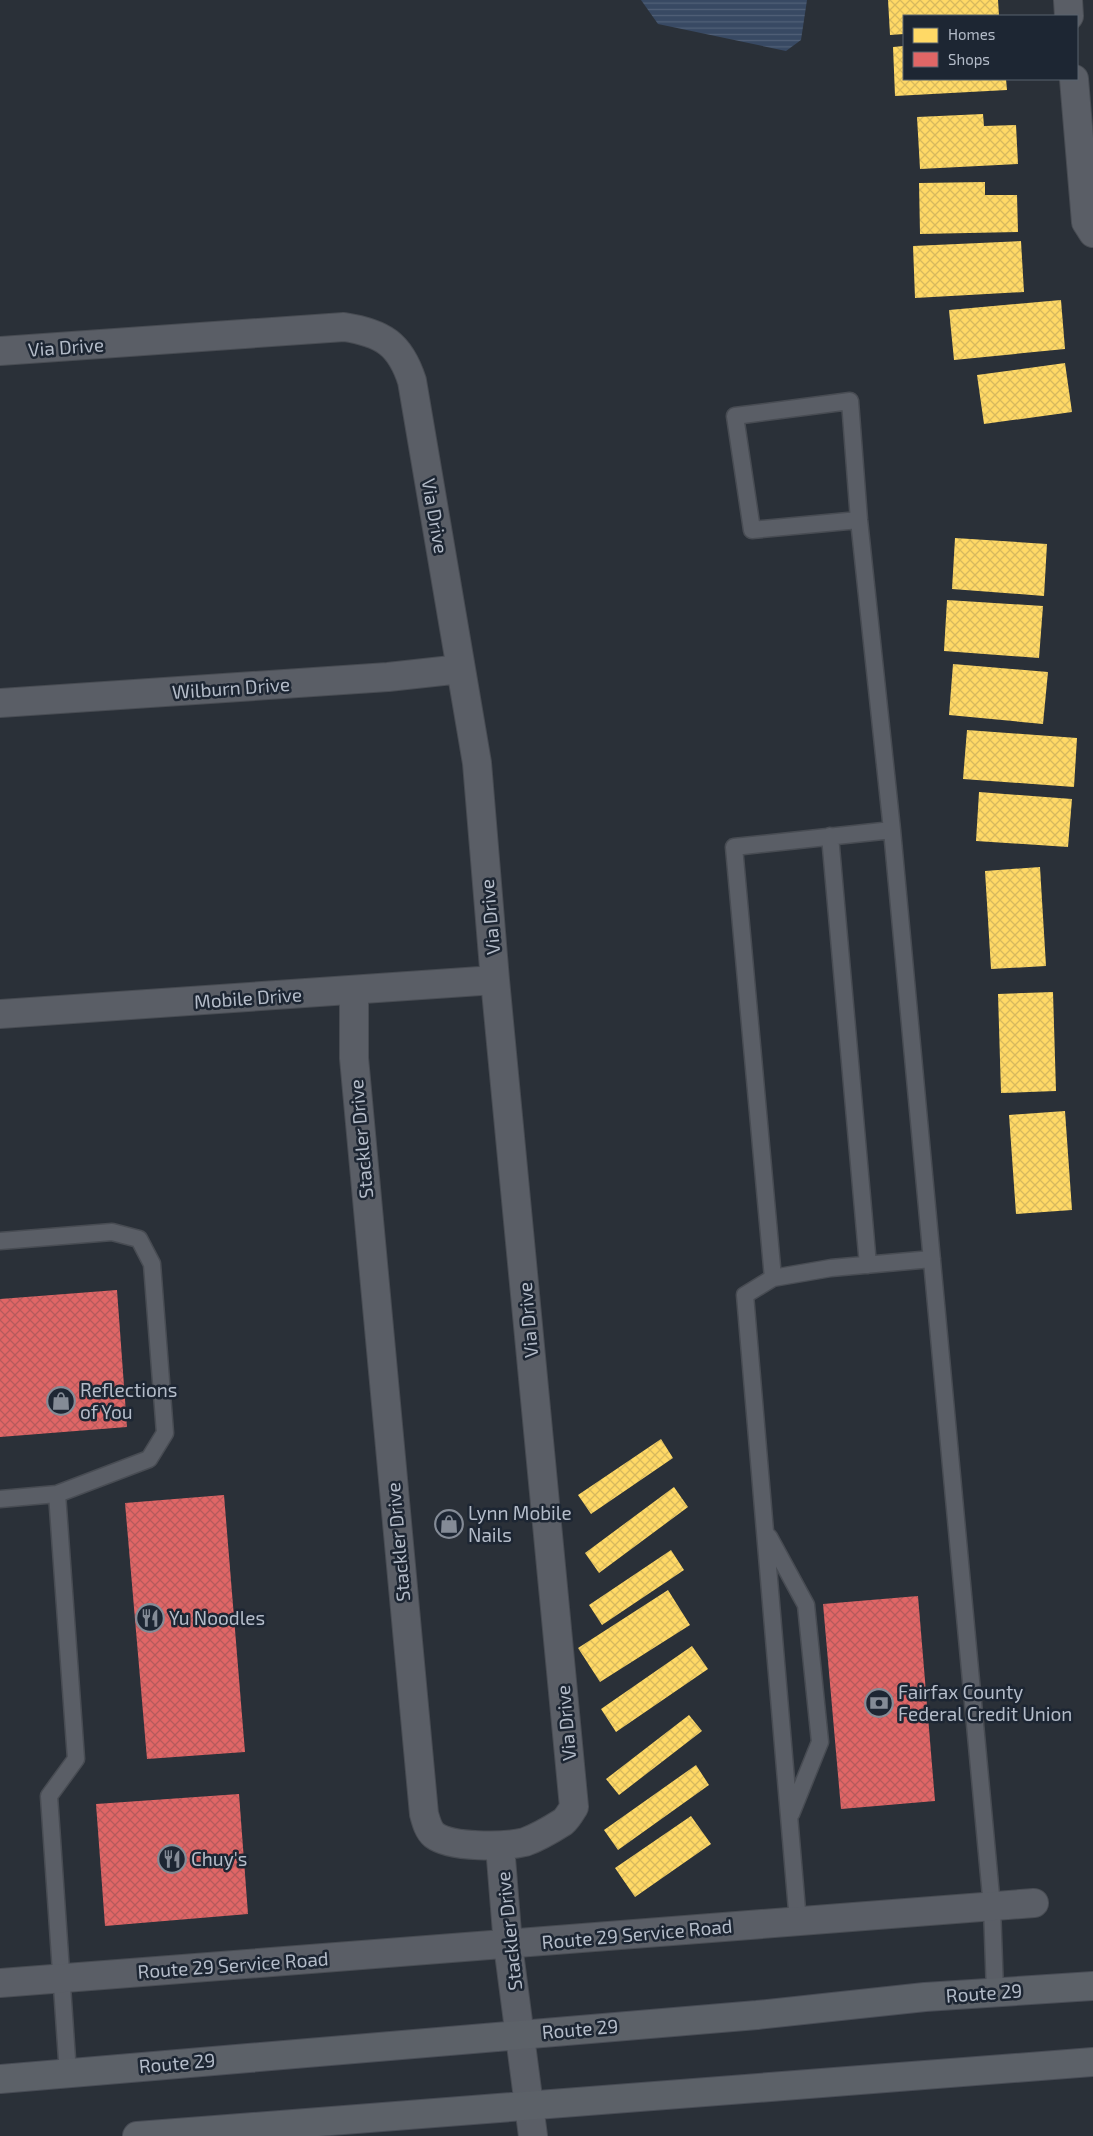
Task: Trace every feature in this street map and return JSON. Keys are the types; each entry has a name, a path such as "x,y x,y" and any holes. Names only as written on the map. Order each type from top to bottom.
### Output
{"main road":[{"name":"Route 29","path":"0,2079 748,2016 925,1997 1093,1986"},
{"path":"137,2136 1093,2062"}],"street":[{"path":"1068,0 1069,15"},
{"path":"1074,80 1086,222 1093,234"},
{"name":"Via Drive","path":"0,352 344,326 369,331 391,343 406,363 412,381 477,763 495,980 574,1807 564,1822 526,1841 500,1846"},
{"name":"Wilburn Drive","path":"0,703 378,678 461,669"},
{"name":"Mobile Drive","path":"0,1014 495,980"},
{"name":"Stackler Drive","path":"354,990 354,1058 424,1814 427,1826 433,1834 444,1840 500,1846 508,1945 531,2106 533,2136"},
{"name":"Route 29 Service Road","path":"0,1983 1034,1903"}],"lane":[{"path":"859,520 752,530 735,416 850,401 859,520 892,830 992,1907 995,1992"},
{"path":"773,1278 734,847 892,830"},
{"path":"830,836 868,1265"},
{"path":"0,1241 112,1232 139,1239 152,1264 165,1433 149,1458 57,1494 0,1499"},
{"path":"798,1922 745,1295 773,1278 831,1268 932,1260"},
{"path":"57,1494 76,1759 49,1796 68,2074"},
{"path":"765,1530 806,1605 820,1742 789,1817"}],"water":[{"path":"641,0 807,0 801,40 786,51 658,24"}],"building: Homes":[{"path":"888,0 998,0 999,15 903,15 903,34 890,35"},
{"path":"903,46 903,80 1006,80 1007,90 895,96 893,47"},
{"path":"983,114 984,126 1016,125 1018,164 920,169 917,117"},
{"path":"985,182 985,195 1017,195 1018,232 920,234 919,183"},
{"path":"1021,241 1024,292 915,298 913,246"},
{"path":"1061,300 1065,349 954,360 949,310"},
{"path":"1065,363 1072,412 984,424 977,375"},
{"path":"955,538 1047,544 1044,596 952,589"},
{"path":"947,600 1043,606 1039,658 944,651"},
{"path":"953,664 1048,672 1043,724 949,715"},
{"path":"967,730 1077,738 1074,787 963,779"},
{"path":"979,792 1072,799 1068,847 976,841"},
{"path":"1040,867 1046,966 991,969 985,871"},
{"path":"1053,992 1056,1091 1001,1093 998,994"},
{"path":"1065,1111 1072,1210 1016,1214 1009,1115"},
{"path":"661,1439 673,1458 591,1514 578,1495"},
{"path":"674,1487 688,1507 599,1573 585,1553"},
{"path":"671,1550 684,1570 602,1625 589,1605"},
{"path":"668,1590 690,1625 600,1682 578,1648"},
{"path":"692,1646 708,1669 616,1732 601,1709"},
{"path":"689,1715 702,1731 619,1795 606,1779"},
{"path":"696,1765 709,1785 618,1850 604,1830"},
{"path":"691,1816 711,1844 635,1897 615,1868"}],"building: Shops":[{"path":"117,1290 127,1427 0,1437 0,1299"},
{"path":"224,1495 245,1752 147,1759 125,1503"},
{"name":"Fairfax County Federal Credit Union","path":"918,1596 935,1801 841,1809 823,1604"},
{"name":"Chuy's","path":"239,1794 248,1914 105,1926 96,1804"}],"place":[{"name":"Reflections of You","path":"61,1401"},
{"name":"Lynn Mobile Nails","path":"449,1524"},
{"name":"Yu Noodles","path":"150,1618"},
{"name":"Fairfax County Federal Credit Union","path":"879,1703"},
{"name":"Chuy's","path":"172,1859"}]}
